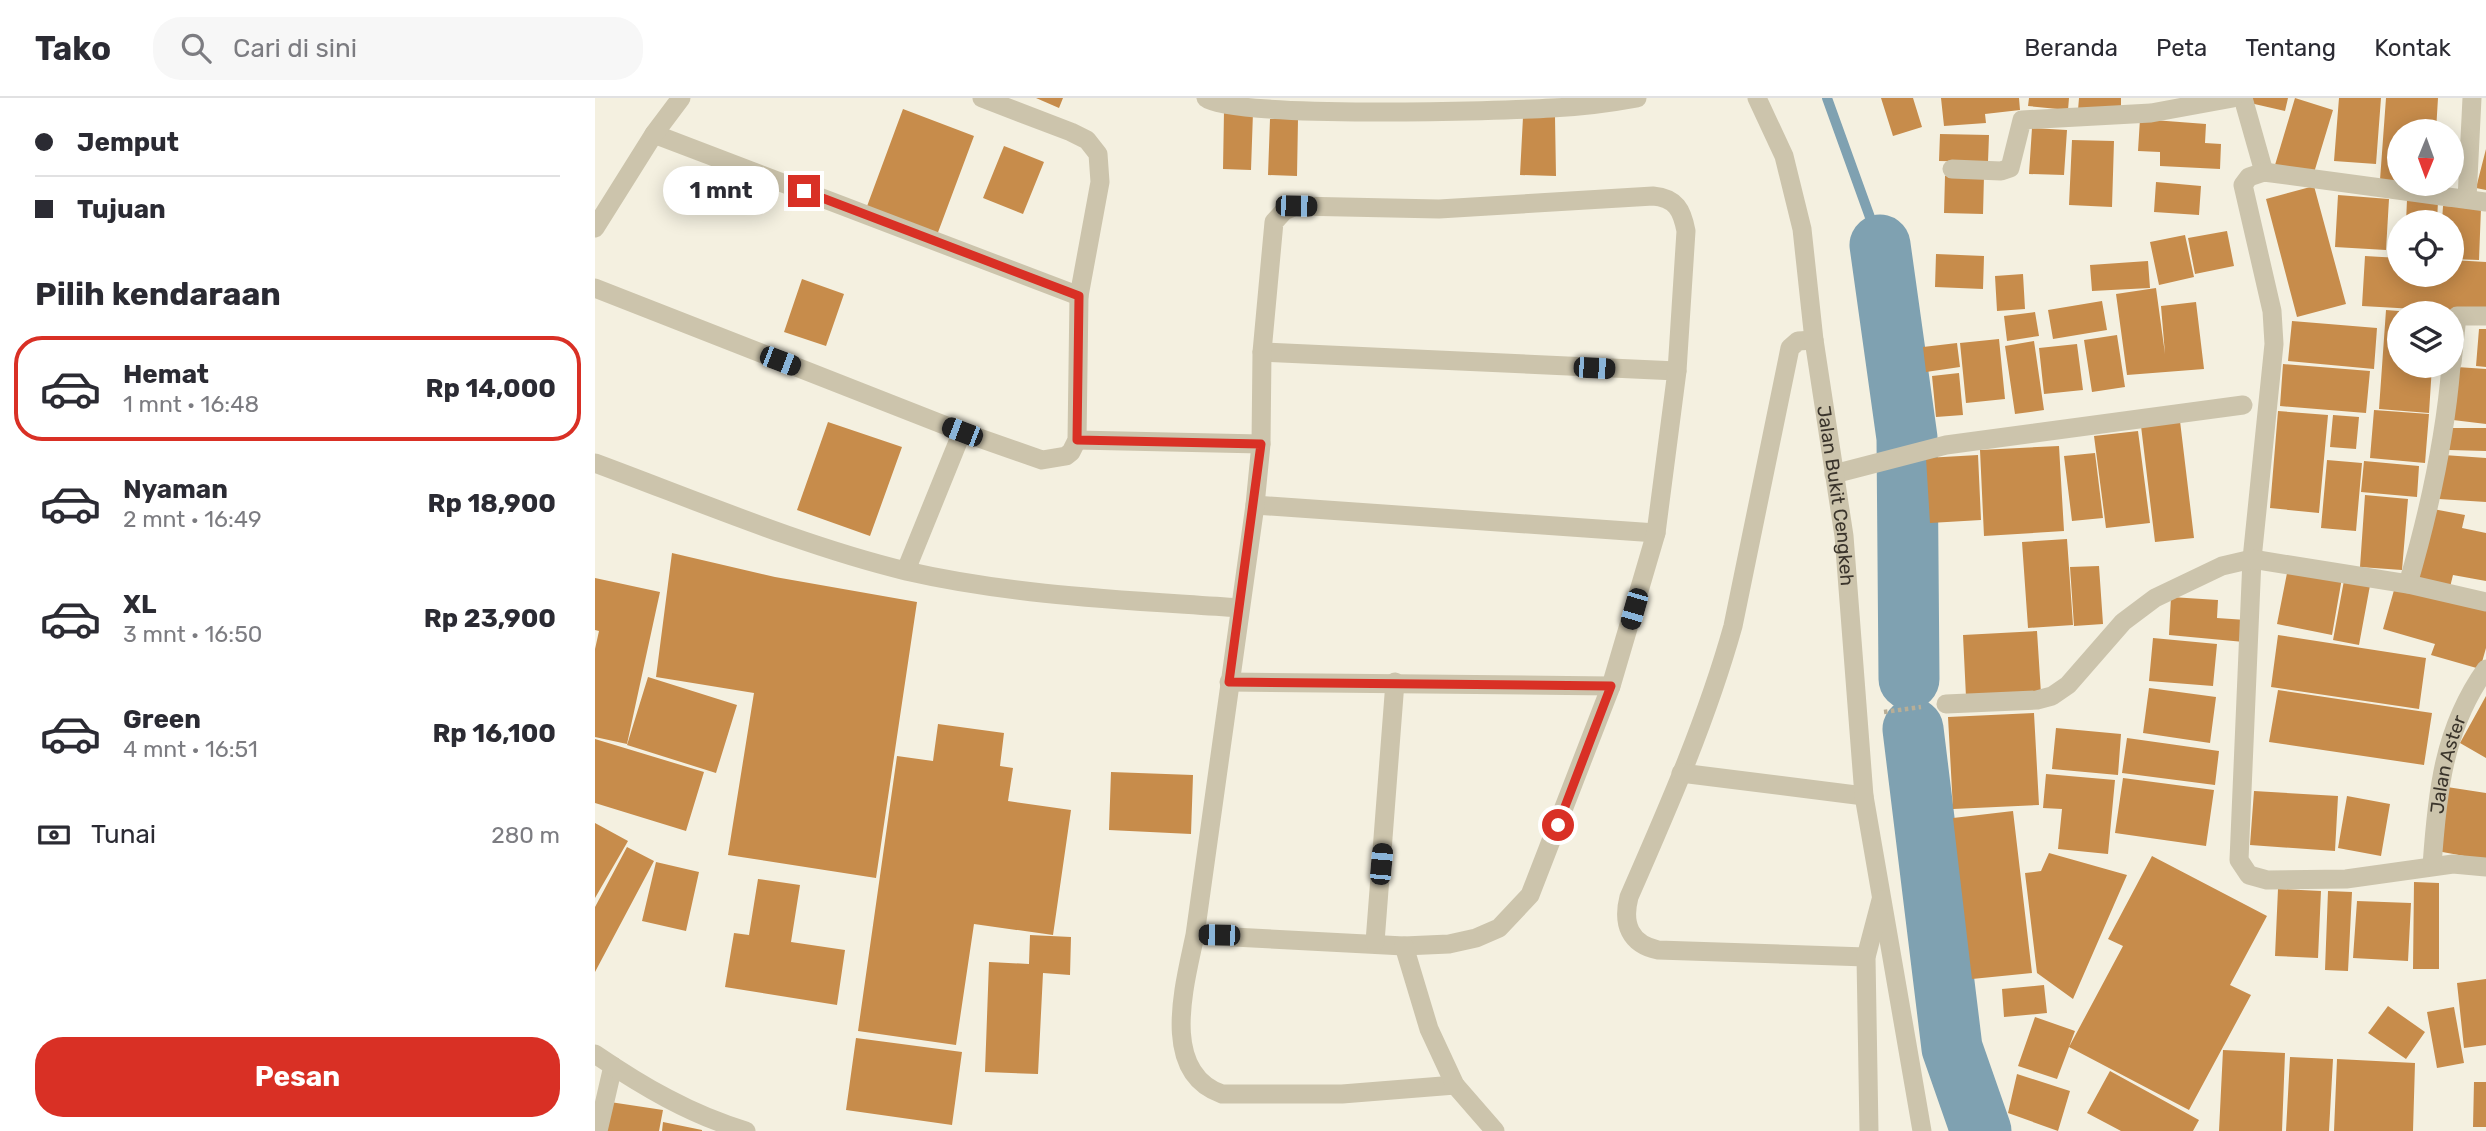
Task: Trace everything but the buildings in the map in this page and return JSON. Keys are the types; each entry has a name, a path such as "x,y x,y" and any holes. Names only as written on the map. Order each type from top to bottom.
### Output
{"street":[{"path":"595,228 681,98"},
{"path":"595,288 962,432 1042,460 1066,456 1077,440 1079,296 1100,182 1095,149 1087,140 1071,132 982,98"},
{"path":"1206,98 1221,106 1300,111 1485,104 1555,108 1637,98"},
{"name":"Jalan Bukit Cengkeh","path":"1757,98 1784,156 1796,200 1849,595 1864,796 1922,1131"},
{"path":"1952,169 2001,171 2010,167 2022,120 2151,113 2233,98"},
{"path":"2243,98 2264,172"},
{"path":"2472,98 2477,201 2264,172 2249,177 2243,185 2272,311 2274,344 2252,559 2239,850 2241,866 2255,878 2281,880 2346,879 2453,864 2486,867"},
{"path":"655,134 1079,296"},
{"path":"1195,934 1375,942 1404,946 1449,944 1476,938 1499,928 1514,916 1530,895 1611,686 1656,533 1677,371 1686,231 1682,212 1674,202 1653,196 1439,209 1296,206 1284,211 1274,222 1271,233 1262,352 1261,444 1255,505 1238,608 1195,934 1184,987 1181,1023 1184,1050 1192,1075 1205,1088 1222,1094 1342,1094 1455,1085"},
{"path":"2464,316 2486,316"},
{"path":"1814,340 1798,341 1790,348 1733,626 1716,687 1627,903 1627,927 1639,944 1658,950 1866,957"},
{"path":"1262,352 1677,371"},
{"path":"2408,584 2426,522 2444,433 2450,378"},
{"path":"1834,474 1946,445 2243,405"},
{"path":"906,570 962,432"},
{"path":"1077,440 1261,444"},
{"path":"595,463 739,516 906,570 1047,594 1238,608"},
{"path":"1255,505 1656,533"},
{"path":"1946,704 2037,700 2052,696 2068,685 2123,622 2155,598 2222,566 2252,559 2408,584 2486,602"},
{"name":"Jalan Aster","path":"2432,866 2435,814 2445,757 2460,712 2486,669"},
{"path":"1229,682 1611,686"},
{"path":"1375,942 1395,682"},
{"path":"1681,773 1864,796"},
{"name":"Jalan Bukit Cengkeh","path":"1870,1131 1866,957 1882,899"},
{"path":"1404,946 1429,1029 1455,1085 1495,1131"},
{"path":"595,1054 670,1100 726,1128 746,1131"},
{"path":"598,1131 613,1066"}],"path":[{"path":"1902,709 1917,707"}],"waterway":[{"path":"1827,98 1880,245"},
{"path":"1880,245 1907,438 1909,679"},
{"path":"1913,729 1952,1048 1981,1131"}],"route":[{"path":"804,191 1079,296 1077,440 1261,444 1255,505 1229,682 1611,686 1558,825"}]}
